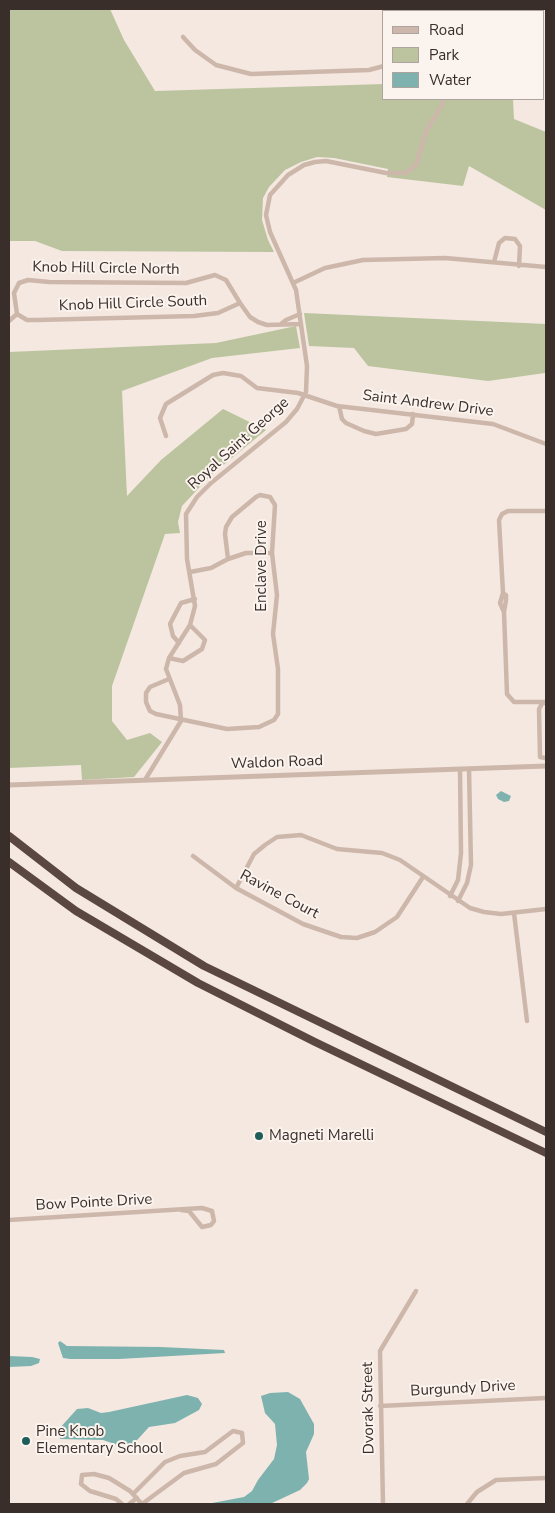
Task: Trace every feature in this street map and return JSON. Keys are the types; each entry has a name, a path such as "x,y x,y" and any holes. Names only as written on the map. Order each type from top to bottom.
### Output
{"highway":[{"path":"9,836 76,888 204,966 546,1132"},
{"path":"9,862 84,916 198,983 315,1042 546,1153"}],"street":[{"path":"183,37 195,50 216,66 251,74 369,70 382,67"},
{"name":"Royal Saint George","path":"169,658 190,625 195,599 184,523 191,504 212,483 286,422 305,396 308,380 296,290 270,232 266,215 270,195 297,169 315,162 326,161 386,173 406,173 416,165 426,131 443,100"},
{"path":"494,262 498,243 505,238 515,239 520,246 519,266"},
{"path":"293,283 325,268 363,260 445,258 546,267"},
{"name":"Knob Hill Circle North","path":"17,314 14,307 14,293 19,283 28,280 49,282 186,283 215,275 226,280 240,303"},
{"path":"240,303 258,322 267,325 301,324"},
{"name":"Knob Hill Circle South","path":"17,314 27,320 194,316 218,312 240,303"},
{"path":"9,321 17,314"},
{"path":"281,324 300,314"},
{"name":"Saint Andrew Drive","path":"166,436 160,418 166,404 213,375 241,376 257,388 305,396 339,406 494,424 546,444"},
{"path":"339,406 342,419 346,423 376,434 406,429 412,424 413,414"},
{"name":"Enclave Drive","path":"181,721 227,729 259,727 274,720 278,714 278,669 272,634 277,595 272,553 275,506 270,497 260,494 239,510 226,527 228,558"},
{"path":"545,702 514,702 506,694 504,612 500,603 503,593 499,520 502,514 508,512 546,510"},
{"path":"190,572 211,568 228,558 246,553 272,553"},
{"path":"179,643 173,636 170,624 180,603 195,599"},
{"path":"144,780 181,721 180,705 166,670 169,658 182,661 202,649 205,640 190,625"},
{"path":"169,679 150,687 146,693 146,702 150,711 181,721"},
{"path":"545,702 539,709 540,757 546,758 546,766"},
{"name":"Waldon Road","path":"9,785 546,766"},
{"path":"450,896 458,880 461,829 460,769"},
{"path":"458,900 467,883 471,865 470,769"},
{"path":"461,829 470,829"},
{"path":"236,888 254,854 277,837 290,835 312,838 337,849 382,853 400,860 450,896 484,912 514,913 546,909"},
{"name":"Ravine Court","path":"192,856 236,888 303,924 341,937 357,938 375,932 397,917 423,877"},
{"path":"514,913 527,1021"},
{"name":"Bow Pointe Drive","path":"9,1220 181,1210 208,1209 212,1211 214,1221 211,1225 202,1227 189,1211 181,1210"},
{"name":"Dvorak Street","path":"383,1504 380,1351 416,1292"},
{"name":"Burgundy Drive","path":"380,1406 546,1398"},
{"path":"122,1504 116,1499 90,1491 81,1484 82,1475 94,1474 109,1478 135,1496 142,1504 184,1473 216,1464 243,1443 242,1433 233,1431 205,1452 180,1456 165,1462 135,1496 129,1504"},
{"path":"467,1504 477,1492 496,1480 546,1478"}],"green space":[{"path":"9,9 110,9 124,40 155,91 382,84 382,100 513,100 514,119 546,132 546,210 469,166 463,186 387,177 388,169 334,158 317,157 285,170 269,187 263,198 262,220 274,252 62,251 35,241 9,241"},
{"path":"304,313 546,324 546,376 545,373 488,381 368,366 354,348 309,346"},
{"path":"296,326 300,348 212,358 122,391 127,496 161,460 223,409 266,430 210,476 182,506 178,522 180,533 165,534 112,686 112,721 127,740 150,733 162,742 134,777 82,780 81,765 9,768 9,352 216,343"}],"water":[{"path":"501,791 511,796 509,801 504,802 498,799 496,795"},
{"path":"60,1341 67,1346 161,1347 224,1350 225,1353 119,1359 70,1359 63,1358 58,1343"},
{"path":"9,1356 40,1359 39,1363 31,1366 9,1367"},
{"path":"288,1392 300,1399 314,1424 314,1434 306,1452 309,1479 307,1483 300,1490 270,1504 207,1504 244,1497 252,1491 274,1459 277,1445 275,1424 265,1413 261,1396 270,1393"},
{"path":"187,1395 198,1398 202,1404 199,1410 175,1423 149,1427 129,1449 103,1440 60,1439 59,1429 77,1409 88,1408 101,1413 109,1412"}],"place":[{"name":"Magneti Marelli","path":"259,1136"},
{"name":"Pine Knob Elementary School","path":"26,1441"}]}
